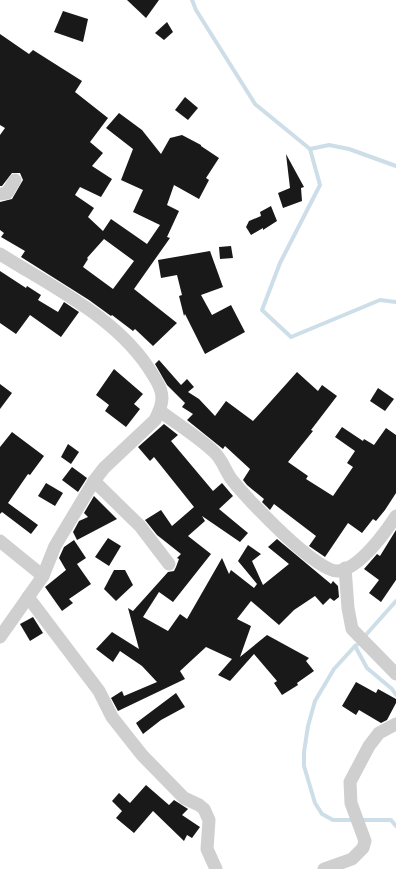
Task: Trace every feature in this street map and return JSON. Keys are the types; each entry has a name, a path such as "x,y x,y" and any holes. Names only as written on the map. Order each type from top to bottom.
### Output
{"street":[{"path":"0,194 7,193 15,180"},
{"path":"0,254 84,306 127,340 144,360 156,380 162,397 160,411 155,420 104,468 94,481 55,546 42,576 0,637"},
{"path":"160,411 213,450 220,458 232,480 253,504 307,554 322,566 332,571 338,571 356,563 385,533 396,516"},
{"path":"94,481 144,530 170,564"},
{"path":"0,542 42,576"},
{"path":"345,568 348,608 352,629 393,669"},
{"path":"28,597 99,691 112,717 142,755 184,798 204,809 209,820 207,849 216,869"},
{"path":"324,869 352,859 363,848 364,841 350,803 350,782 369,746 380,733 396,724"}],"building":[{"path":"127,0 159,0 146,18"},
{"path":"63,11 88,19 83,42 54,32"},
{"path":"167,22 173,32 164,40 155,33"},
{"path":"0,34 29,54 33,50 82,81 75,92 108,118 90,142 103,153 92,166 112,179 101,197 80,187 75,195 94,208 88,217 103,231 111,219 147,244 160,225 133,212 143,190 121,180 133,149 106,128 119,113 142,130 161,154 170,138 182,135 201,145 219,158 206,178 209,180 199,199 174,185 167,205 179,211 167,237 170,238 134,289 177,323 153,346 135,329 133,331 112,315 111,316 89,300 21,257 25,251 1,237 4,233 0,230 0,202 12,199 23,180 20,173 12,173 2,186 0,186 0,135 5,128 0,125","holes":["104,239 134,261 113,289 83,267 88,259 87,258"]},
{"path":"185,97 198,108 188,120 175,110"},
{"path":"286,154 304,187 301,188 302,201 283,208 278,193 290,188"},
{"path":"271,206 277,221 263,230 263,228 251,235 246,227 249,221 261,216 260,212"},
{"path":"231,246 233,258 220,259 219,247"},
{"path":"210,251 223,287 201,295 212,315 231,305 245,332 205,354 185,314 184,316 179,296 182,295 177,275 161,278 158,260"},
{"path":"0,271 26,288 27,286 41,295 38,300 58,312 64,302 79,312 61,337 30,315 16,334 0,323"},
{"path":"159,360 181,385 187,379 194,387 188,392 199,399 215,416 226,401 253,421 297,372 318,391 322,385 337,396 311,430 313,431 288,462 308,476 306,479 333,496 353,467 347,463 355,451 335,437 342,427 363,441 364,439 374,445 386,428 396,435 396,493 376,521 373,519 362,533 348,523 325,557 309,546 316,536 274,504 270,510 262,502 264,499 247,485 243,480 250,469 225,446 223,449 187,420 193,414 182,407 185,403 167,385 155,364"},
{"path":"114,369 143,394 134,404 140,409 126,427 105,411 109,405 96,395"},
{"path":"0,384 12,393 0,409"},
{"path":"378,388 394,399 385,411 370,401"},
{"path":"164,424 178,435 171,441 213,491 222,483 233,496 219,509 248,533 240,542 202,516 205,521 188,536 211,554 173,602 159,592 143,617 168,631 180,614 187,619 222,558 229,574 231,570 254,588 257,584 238,561 248,545 261,554 252,561 263,585 289,564 268,547 277,539 331,584 333,581 338,586 339,597 334,601 330,598 323,605 315,596 294,610 279,625 251,601 237,619 251,626 240,657 267,635 309,658 306,661 314,671 297,683 298,685 282,695 274,683 277,681 254,654 230,681 218,675 232,659 206,647 180,671 185,679 118,711 111,698 122,691 124,696 157,682 142,666 120,651 113,662 96,649 112,632 139,649 128,608 133,611 168,572 174,571 179,559 177,558 181,554 157,535 145,520 161,510 172,526 194,507 154,457 150,461 138,447"},
{"path":"12,432 44,456 30,475 28,474 8,503 38,525 31,534 2,512 0,514 0,447"},
{"path":"68,444 79,452 71,464 61,457"},
{"path":"72,467 87,478 78,492 62,480"},
{"path":"46,483 63,493 55,506 38,496"},
{"path":"94,496 117,519 77,540 73,532 79,521 88,517 84,513"},
{"path":"396,530 396,580 381,602 369,593 379,580 364,569 377,554 380,556"},
{"path":"108,538 121,546 109,566 95,557"},
{"path":"74,540 86,558 77,564 91,584 69,599 73,603 62,611 45,587 66,570 59,558 64,547"},
{"path":"114,570 125,570 133,585 116,601 104,589"},
{"path":"33,617 43,633 30,641 20,624"},
{"path":"356,682 376,693 378,689 396,699 396,703 387,720 381,723 359,710 356,715 342,706"},
{"path":"176,693 185,707 161,720 143,734 136,723"},
{"path":"146,785 169,805 174,800 188,809 182,815 200,827 192,838 187,835 184,841 153,811 134,833 116,818 122,811 112,801 119,793 130,803"}],"waterway":[{"path":"192,0 196,10 255,104 310,149 320,185 280,263 262,310 291,337 380,300 396,302"},
{"path":"310,149 329,145 349,149 396,166"},
{"path":"364,637 396,601"},
{"path":"357,645 355,646 367,668 392,689 396,695"},
{"path":"355,646 334,669 315,701 308,726 304,752 304,766 315,803 322,814 333,820 391,820 396,826"}]}
